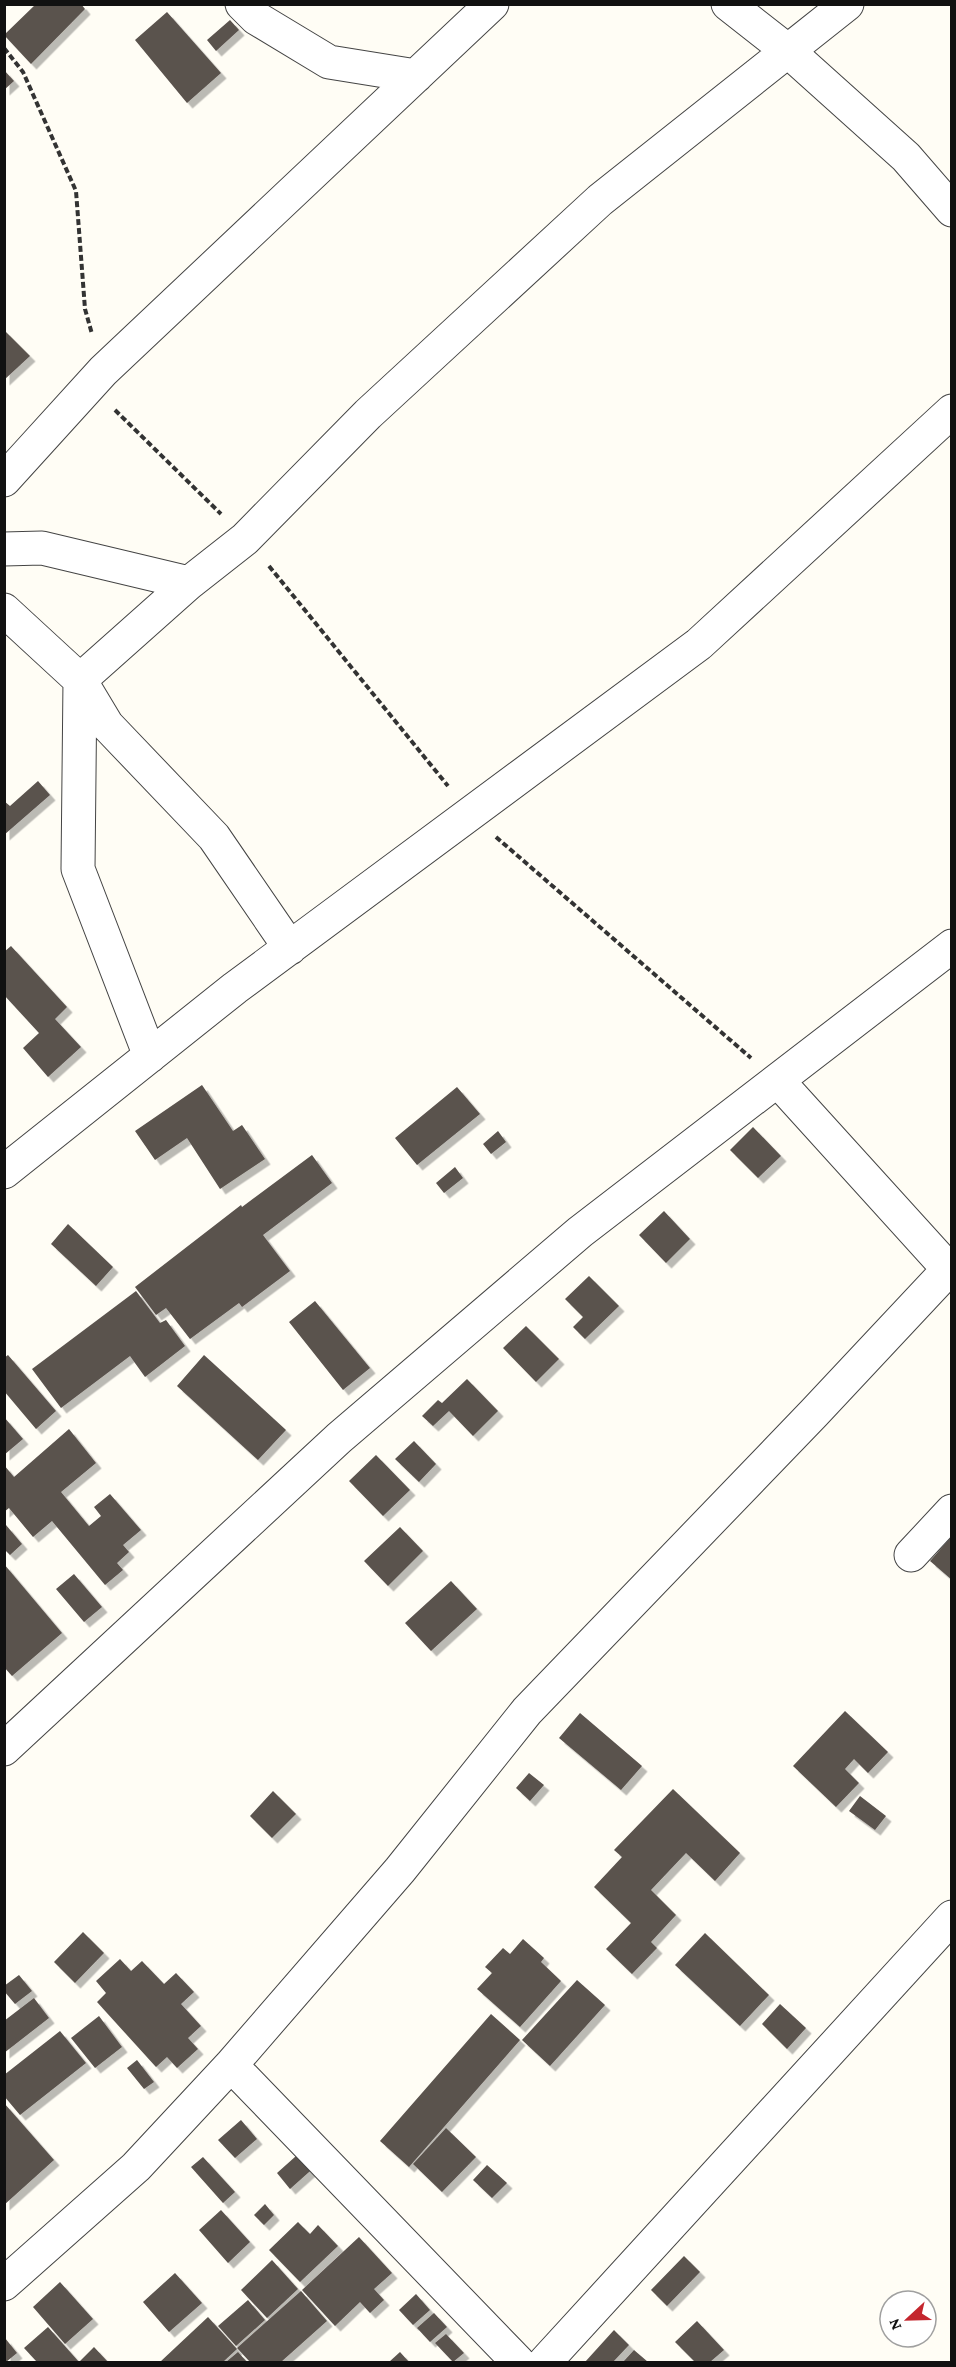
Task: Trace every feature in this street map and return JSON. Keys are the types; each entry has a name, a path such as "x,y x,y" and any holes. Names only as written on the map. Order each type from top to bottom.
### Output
{"street":[{"path":"242,4 256,18 328,62 416,76"},
{"path":"4,480 103,371 492,4"},
{"path":"728,4 788,51 906,157 951,210"},
{"path":"150,1056 78,868 80,680 189,583 245,538 368,414 600,200 847,4"},
{"path":"4,1172 290,948 699,644 951,411"},
{"path":"4,549 42,549 189,583"},
{"path":"4,610 80,680 107,725 214,837 290,948"},
{"path":"4,1749 339,1438 580,1232 951,946"},
{"path":"4,2284 136,2167 231,2065 400,1870 527,1711 950,1271 777,1081"},
{"path":"911,1555 951,1511"},
{"path":"545,2362 951,1917"},
{"path":"231,2065 518,2362"}],"path":[{"path":"4,48 22,72 76,191 84,309 115,411 245,538 471,815 777,1081"}],"building":[{"path":"36,4 81,4 85,9 31,64 4,35"},
{"path":"167,12 221,73 187,103 135,40"},
{"path":"230,20 239,30 216,51 207,40"},
{"path":"4,70 14,81 4,90"},
{"path":"4,330 30,356 4,380"},
{"path":"38,781 50,795 4,835 4,801 10,806"},
{"path":"11,946 67,1007 55,1019 81,1047 48,1077 23,1048 39,1033 4,995 4,952"},
{"path":"202,1085 233,1131 242,1125 265,1159 220,1189 187,1138 155,1160 135,1131"},
{"path":"457,1087 480,1114 417,1165 395,1138"},
{"path":"753,1127 781,1156 758,1178 730,1150"},
{"path":"498,1131 506,1142 491,1154 483,1144"},
{"path":"312,1155 332,1183 263,1235 290,1271 242,1307 239,1303 190,1339 166,1308 156,1315 135,1287 241,1205 242,1207"},
{"path":"455,1167 463,1178 444,1193 436,1183"},
{"path":"664,1211 690,1239 666,1263 639,1235"},
{"path":"68,1224 113,1267 96,1286 51,1244"},
{"path":"589,1276 619,1306 585,1339 573,1327 583,1317 565,1299"},
{"path":"136,1291 160,1323 166,1320 185,1346 145,1377 130,1356 61,1408 32,1369"},
{"path":"315,1301 370,1368 343,1390 289,1322"},
{"path":"526,1326 559,1359 536,1382 503,1348"},
{"path":"8,1355 56,1411 36,1429 4,1391 4,1358"},
{"path":"204,1355 286,1430 258,1460 177,1386"},
{"path":"467,1379 498,1411 473,1436 449,1411 433,1426 422,1416 438,1400 442,1403"},
{"path":"4,1417 23,1439 4,1455"},
{"path":"69,1429 96,1463 61,1492 89,1526 101,1516 94,1507 110,1494 141,1530 123,1545 129,1552 117,1563 123,1570 105,1585 52,1521 33,1537 9,1508 4,1512 4,1465 14,1477"},
{"path":"414,1441 436,1464 419,1482 395,1459"},
{"path":"376,1455 410,1490 383,1516 349,1481"},
{"path":"6,1525 22,1544 10,1555 4,1549"},
{"path":"400,1527 423,1551 388,1586 364,1561"},
{"path":"952,1536 952,1580 930,1561"},
{"path":"4,1564 62,1633 12,1676 4,1667"},
{"path":"74,1574 102,1607 84,1622 56,1589"},
{"path":"451,1581 477,1609 431,1651 405,1623"},
{"path":"845,1711 888,1752 868,1773 854,1759 845,1769 859,1783 836,1807 793,1766"},
{"path":"580,1713 642,1766 621,1790 559,1738"},
{"path":"529,1773 544,1785 530,1801 516,1788"},
{"path":"673,1789 740,1853 715,1881 686,1853 651,1890 676,1915 651,1942 657,1948 632,1974 606,1949 631,1923 594,1887 622,1857 614,1850"},
{"path":"273,1791 296,1814 272,1838 250,1816"},
{"path":"860,1796 886,1816 875,1830 849,1811"},
{"path":"83,1932 104,1953 75,1983 54,1962"},
{"path":"705,1933 769,1995 740,2026 675,1965"},
{"path":"523,1939 544,1958 541,1962 561,1981 520,2027 477,1989 492,1973 485,1967 503,1948 510,1954"},
{"path":"120,1959 131,1971 142,1961 164,1984 176,1973 194,1992 181,2004 201,2026 188,2038 198,2049 177,2068 167,2057 156,2067 97,2002 106,1993 96,1981"},
{"path":"19,1975 32,1991 15,2004 4,1991 4,1986"},
{"path":"577,1980 605,2005 550,2066 522,2040"},
{"path":"34,1998 49,2018 4,2053 4,2021"},
{"path":"780,2004 806,2028 787,2049 762,2024"},
{"path":"491,2014 520,2040 409,2167 380,2141"},
{"path":"99,2016 122,2047 95,2068 71,2038"},
{"path":"60,2031 86,2063 20,2115 4,2096 4,2075"},
{"path":"137,2060 154,2082 144,2089 127,2068"},
{"path":"4,2103 54,2160 4,2205"},
{"path":"241,2120 257,2139 235,2158 218,2140"},
{"path":"446,2128 476,2157 442,2192 413,2164"},
{"path":"305,2148 318,2164 290,2189 277,2173"},
{"path":"203,2157 235,2192 223,2203 191,2167"},
{"path":"487,2165 507,2183 492,2198 473,2180"},
{"path":"265,2204 274,2215 264,2225 254,2215"},
{"path":"221,2210 250,2242 228,2263 199,2230"},
{"path":"298,2222 310,2234 318,2225 338,2246 300,2282 269,2250"},
{"path":"359,2237 392,2273 374,2289 384,2300 370,2313 360,2302 335,2326 302,2290"},
{"path":"684,2256 700,2272 667,2306 651,2290"},
{"path":"272,2260 298,2289 267,2318 241,2290"},
{"path":"175,2273 202,2303 169,2332 143,2302"},
{"path":"60,2282 93,2319 65,2344 33,2307"},
{"path":"301,2291 327,2321 281,2362 250,2362 237,2348"},
{"path":"416,2294 430,2310 413,2325 399,2310"},
{"path":"248,2300 265,2320 236,2346 218,2326"},
{"path":"434,2313 447,2327 430,2342 417,2328"},
{"path":"208,2317 237,2349 223,2362 160,2362"},
{"path":"697,2321 724,2350 710,2362 695,2362 675,2342"},
{"path":"48,2327 79,2362 37,2362 24,2348"},
{"path":"614,2330 629,2345 613,2362 585,2362"},
{"path":"446,2334 464,2353 453,2362 435,2343"},
{"path":"5,2338 17,2353 6,2362 5,2362"},
{"path":"94,2347 108,2362 79,2362"},
{"path":"634,2350 648,2362 623,2362"},
{"path":"238,2352 247,2362 226,2362"},
{"path":"400,2352 409,2362 389,2362"}]}
